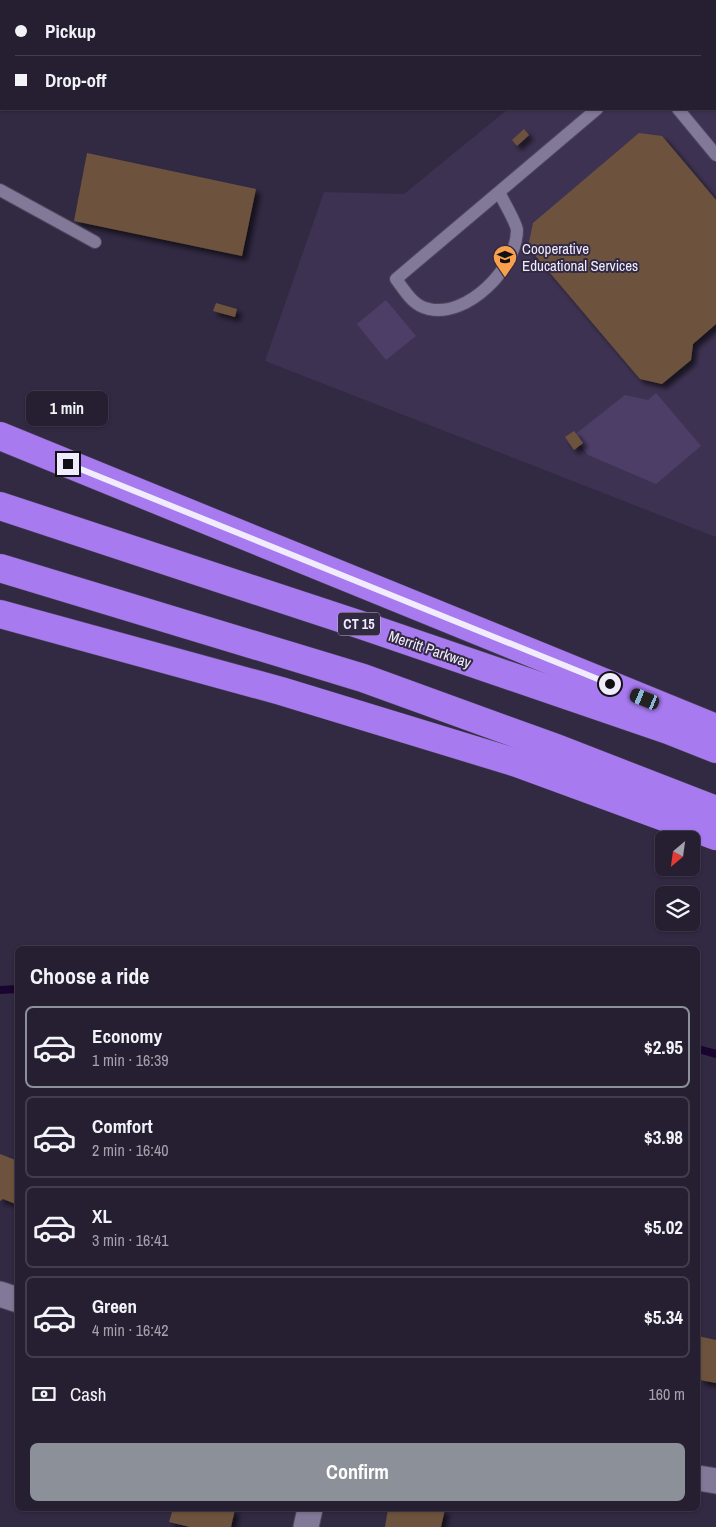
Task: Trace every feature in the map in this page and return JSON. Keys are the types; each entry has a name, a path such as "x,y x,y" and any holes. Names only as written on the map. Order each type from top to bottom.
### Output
{"highway":[{"path":"0,436 716,728"},
{"name":"Merritt Parkway","path":"0,506 364,626 659,727 716,749"},
{"path":"0,568 362,678 556,748 716,810"},
{"path":"0,614 281,691 517,763 716,836"}],"street":[{"path":"0,1294 15,1299"},
{"path":"700,1478 716,1481"},
{"path":"306,1527 310,1511"}],"lane":[{"path":"499,192 517,229 510,258 495,280 472,299 450,311 428,309 412,301 396,279 595,110"},
{"path":"679,110 716,155"},
{"path":"0,190 95,242"}],"shaded area":[{"name":"Cooperative Educational Services","path":"507,110 716,110 716,537 265,361 324,192 404,194"},
{"path":"386,300 416,336 386,360 357,324"},
{"path":"656,393 701,446 656,484 588,455 573,436 625,395 648,400"}],"building":[{"path":"524,129 529,135 517,146 512,140"},
{"path":"639,133 662,136 716,200 716,324 693,344 691,360 662,384 640,379 528,247 533,223"},
{"path":"87,153 256,189 242,256 74,221"},
{"path":"216,303 237,309 235,317 213,311"},
{"path":"574,431 583,443 574,450 565,437"},
{"path":"0,1154 15,1160 15,1204 3,1199 0,1201"},
{"path":"700,1336 716,1340 716,1383 700,1380"},
{"path":"172,1511 235,1511 231,1527 190,1527 169,1522"},
{"path":"388,1511 445,1511 441,1527 385,1527"}],"waterway":[{"path":"0,990 15,989"},
{"path":"700,1050 716,1054"}],"place":[{"name":"Cooperative Educational Services","path":"505,278"}],"route":[{"path":"68,464 610,684"}]}
